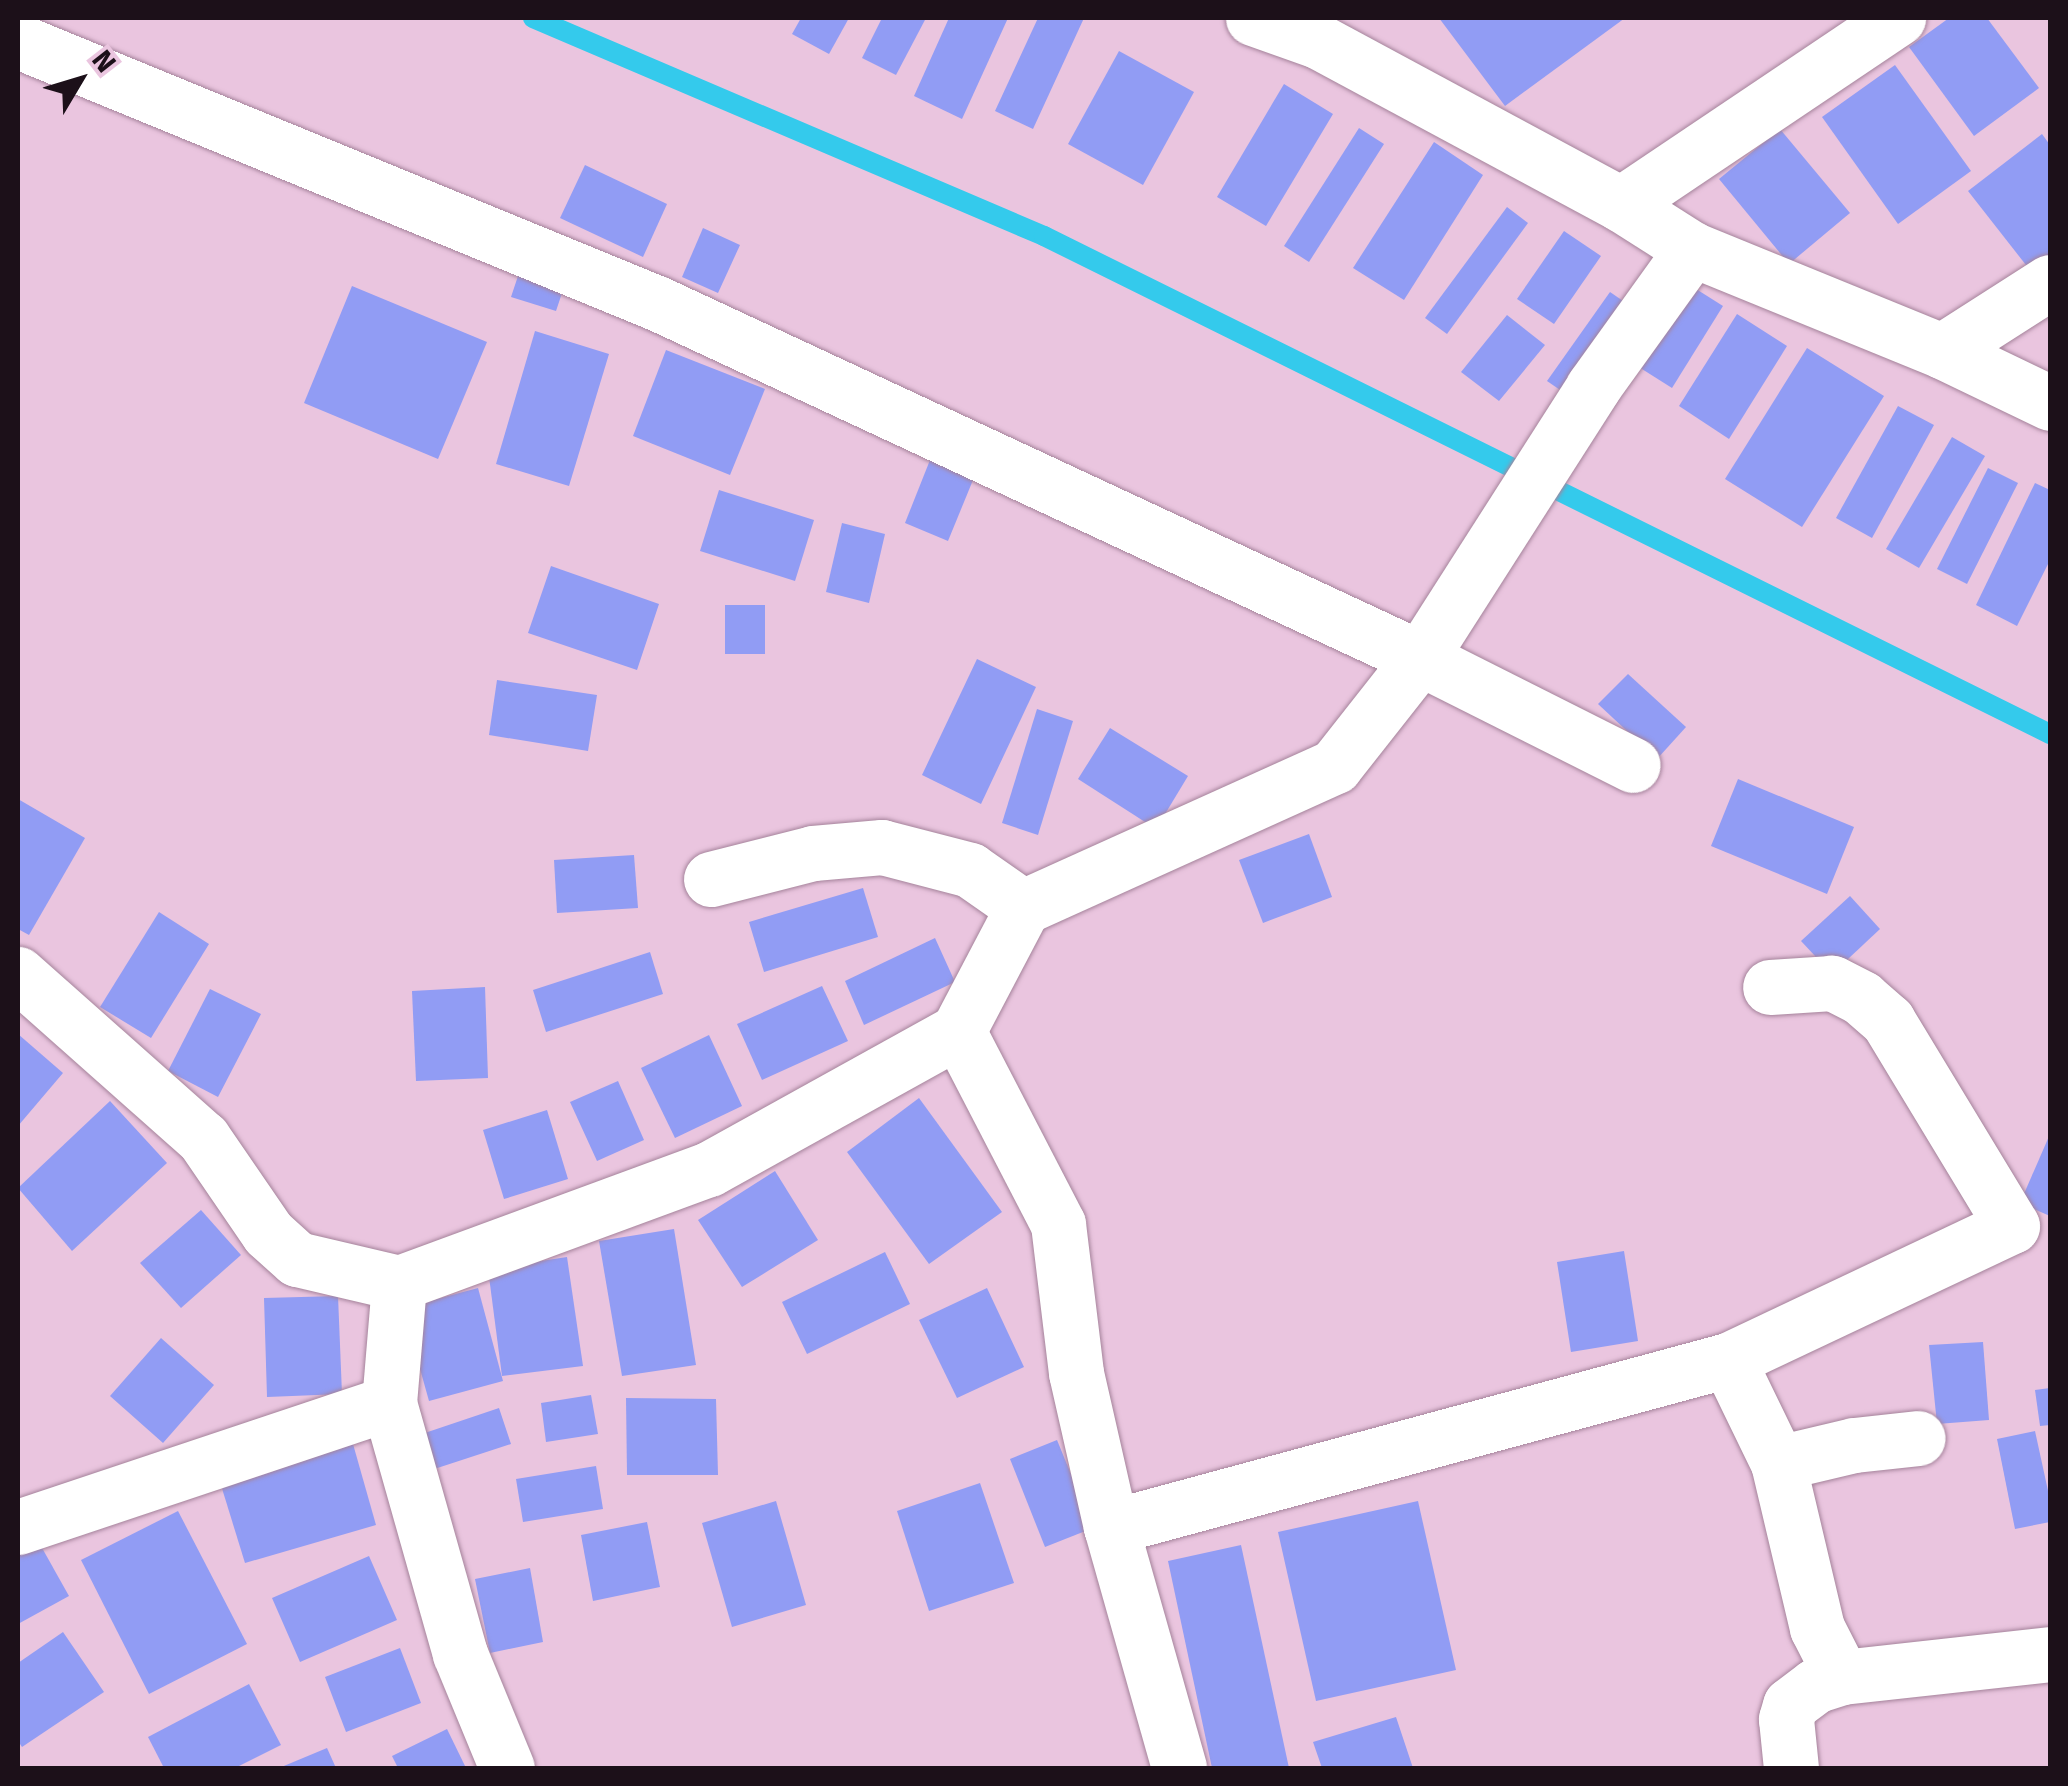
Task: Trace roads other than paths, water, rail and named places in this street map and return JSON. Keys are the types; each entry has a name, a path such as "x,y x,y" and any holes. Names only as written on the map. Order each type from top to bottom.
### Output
{"street":[{"path":"1254,18 1324,29 1692,249 1942,351 2050,403"},
{"path":"1621,204 1898,18"},
{"path":"18,41 658,304 1431,642 1633,765"},
{"path":"18,974 203,1138 268,1233 297,1259 399,1284 709,1168 958,1031 1023,907 1335,766 1431,642 1593,388 1692,249"},
{"path":"1942,351 2050,282"},
{"path":"711,880 813,853 882,847 970,870 1023,907"},
{"path":"1111,1528 1728,1360 2012,1226 1888,1021 1862,998 1832,984 1770,987"},
{"path":"958,1031 1058,1224 1076,1374 1111,1528 1180,1768"},
{"path":"399,1284 389,1403 460,1654 507,1768"},
{"path":"1728,1360 1778,1463 1816,1628 1842,1677"},
{"path":"18,1527 389,1403"},
{"path":"1778,1463 1854,1445 1918,1438"},
{"path":"1791,1768 1786,1720 1790,1705 1814,1686 1842,1677 2050,1654"}],"waterway":[{"path":"533,18 1044,236 2050,734"}]}
